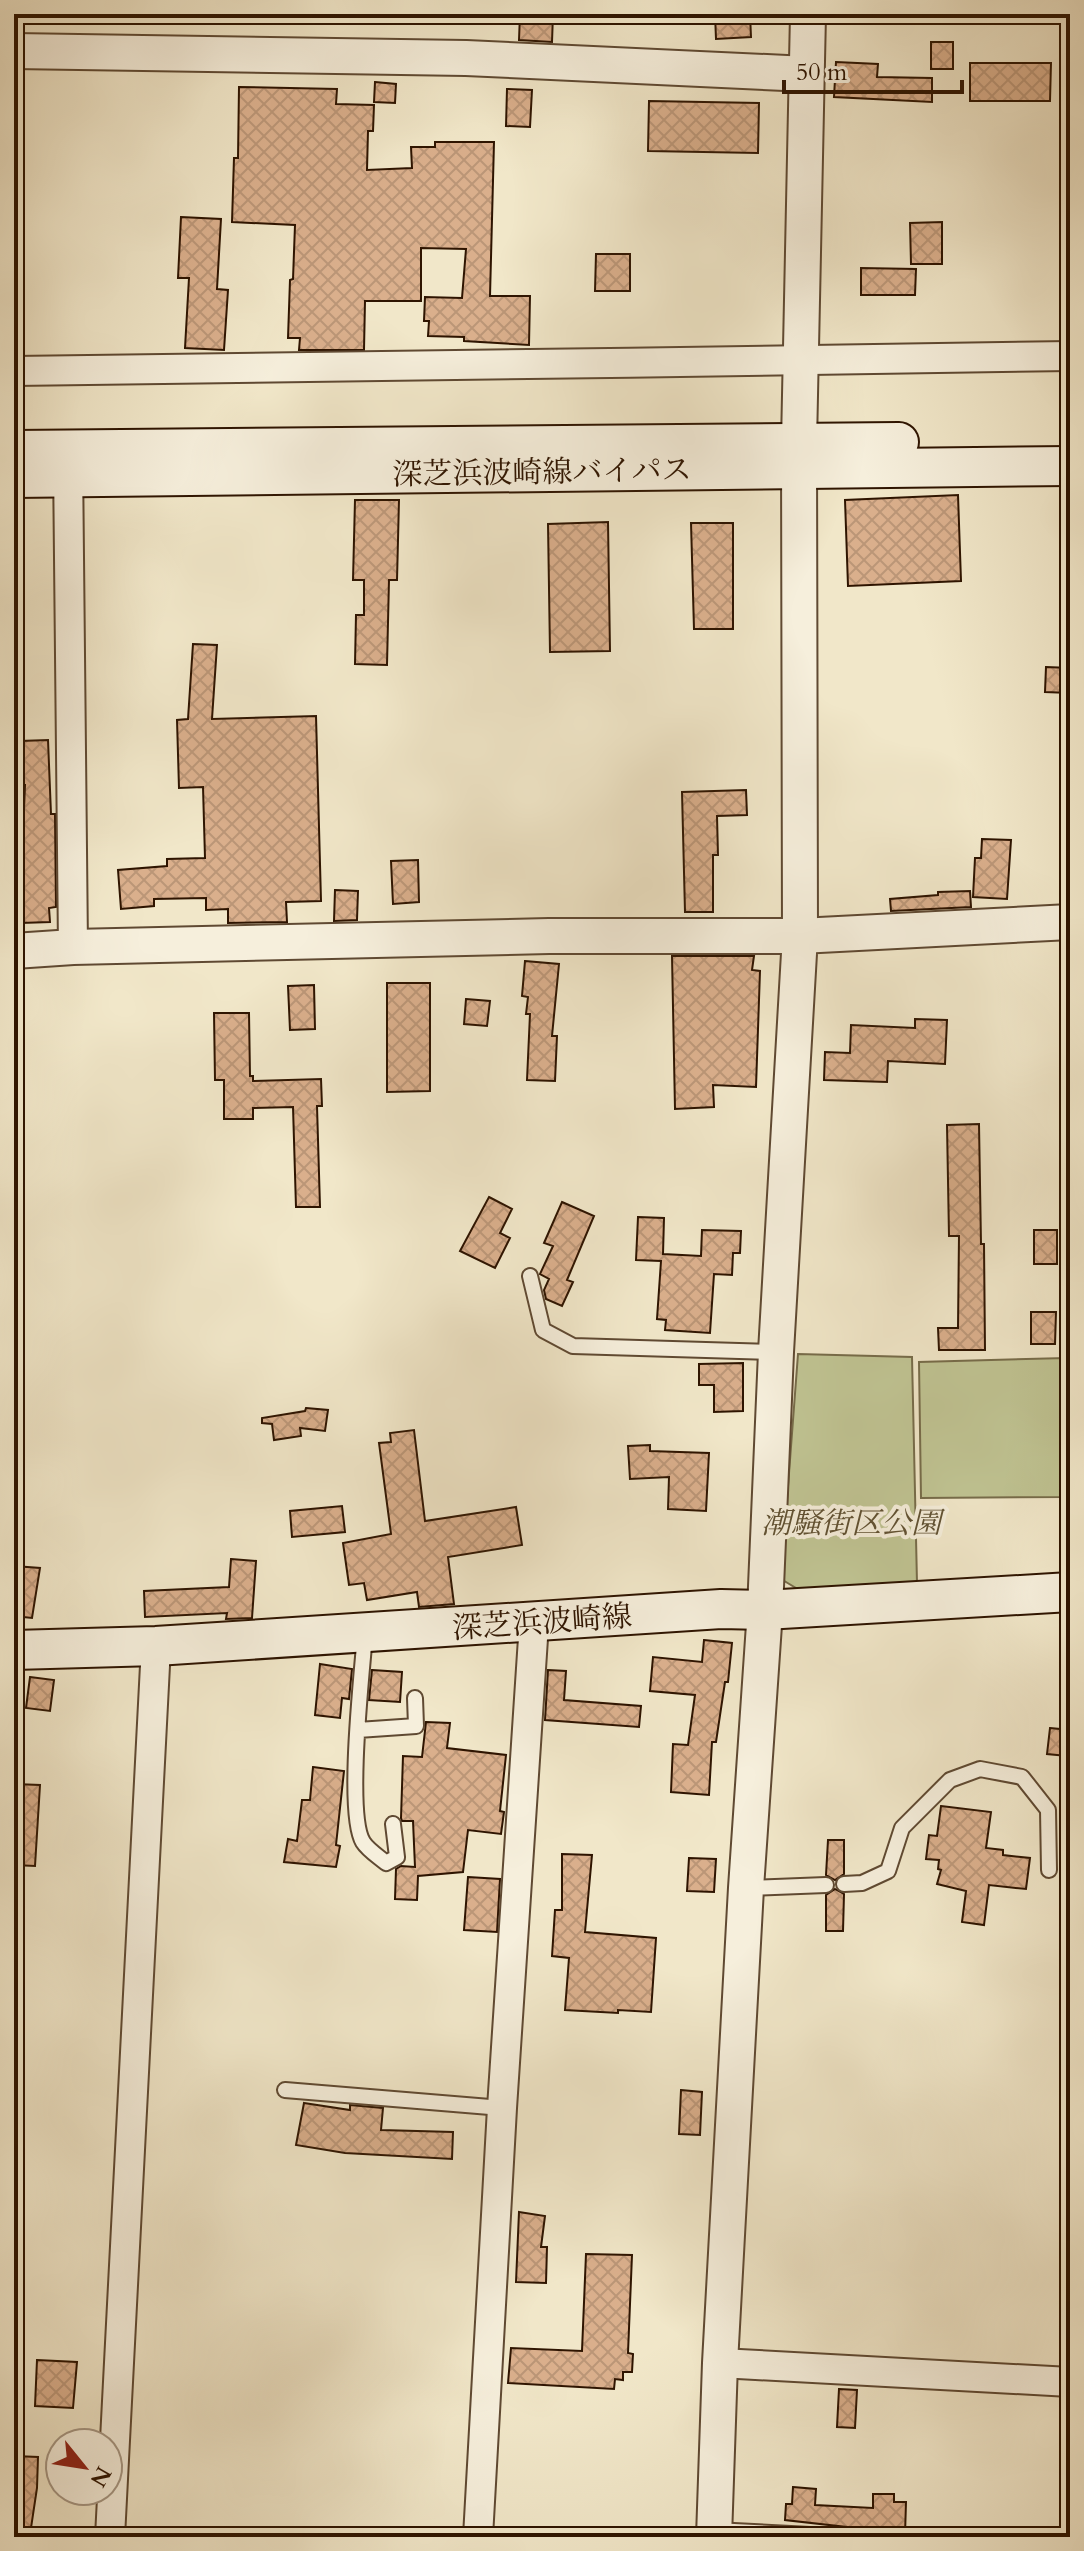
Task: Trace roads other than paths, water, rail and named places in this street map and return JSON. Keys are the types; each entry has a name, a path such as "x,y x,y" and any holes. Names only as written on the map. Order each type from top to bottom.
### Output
{"main road":[{"name":"深芝浜波崎線バイパス","path":"800,457 1070,441"},
{"name":"深芝浜波崎線バイパス","path":"14,450 68,464"},
{"name":"深芝浜波崎線バイパス","path":"14,478 68,464 800,457 1070,466"},
{"name":"深芝浜波崎線","path":"14,1650 156,1646 721,1609 765,1610 1070,1592"}],"street":[{"path":"714,2534 720,2363 765,1610 800,936 800,457 808,14"},
{"path":"14,51 466,58 807,74"},
{"path":"14,371 1070,356"},
{"path":"68,464 73,947"},
{"path":"14,951 549,936 800,936 1070,922"},
{"path":"478,2537 534,1623"},
{"path":"110,2537 156,1646"},
{"path":"720,2363 1070,2382"}],"lane":[{"path":"530,1276 543,1330 573,1346 776,1352"},
{"path":"365,1633 355,1809 363,1842 386,1863 397,1857 393,1824"},
{"path":"358,1730 416,1726 415,1698"},
{"path":"844,1884 862,1883 888,1871 902,1828 950,1780 980,1769 1022,1777 1048,1810 1049,1870"},
{"path":"746,1888 826,1885"},
{"path":"285,2090 502,2108"},
{"path":"714,2534 830,2536"}],"park label":[{"name":"潮騒街区公園","path":"851,1523"}]}
